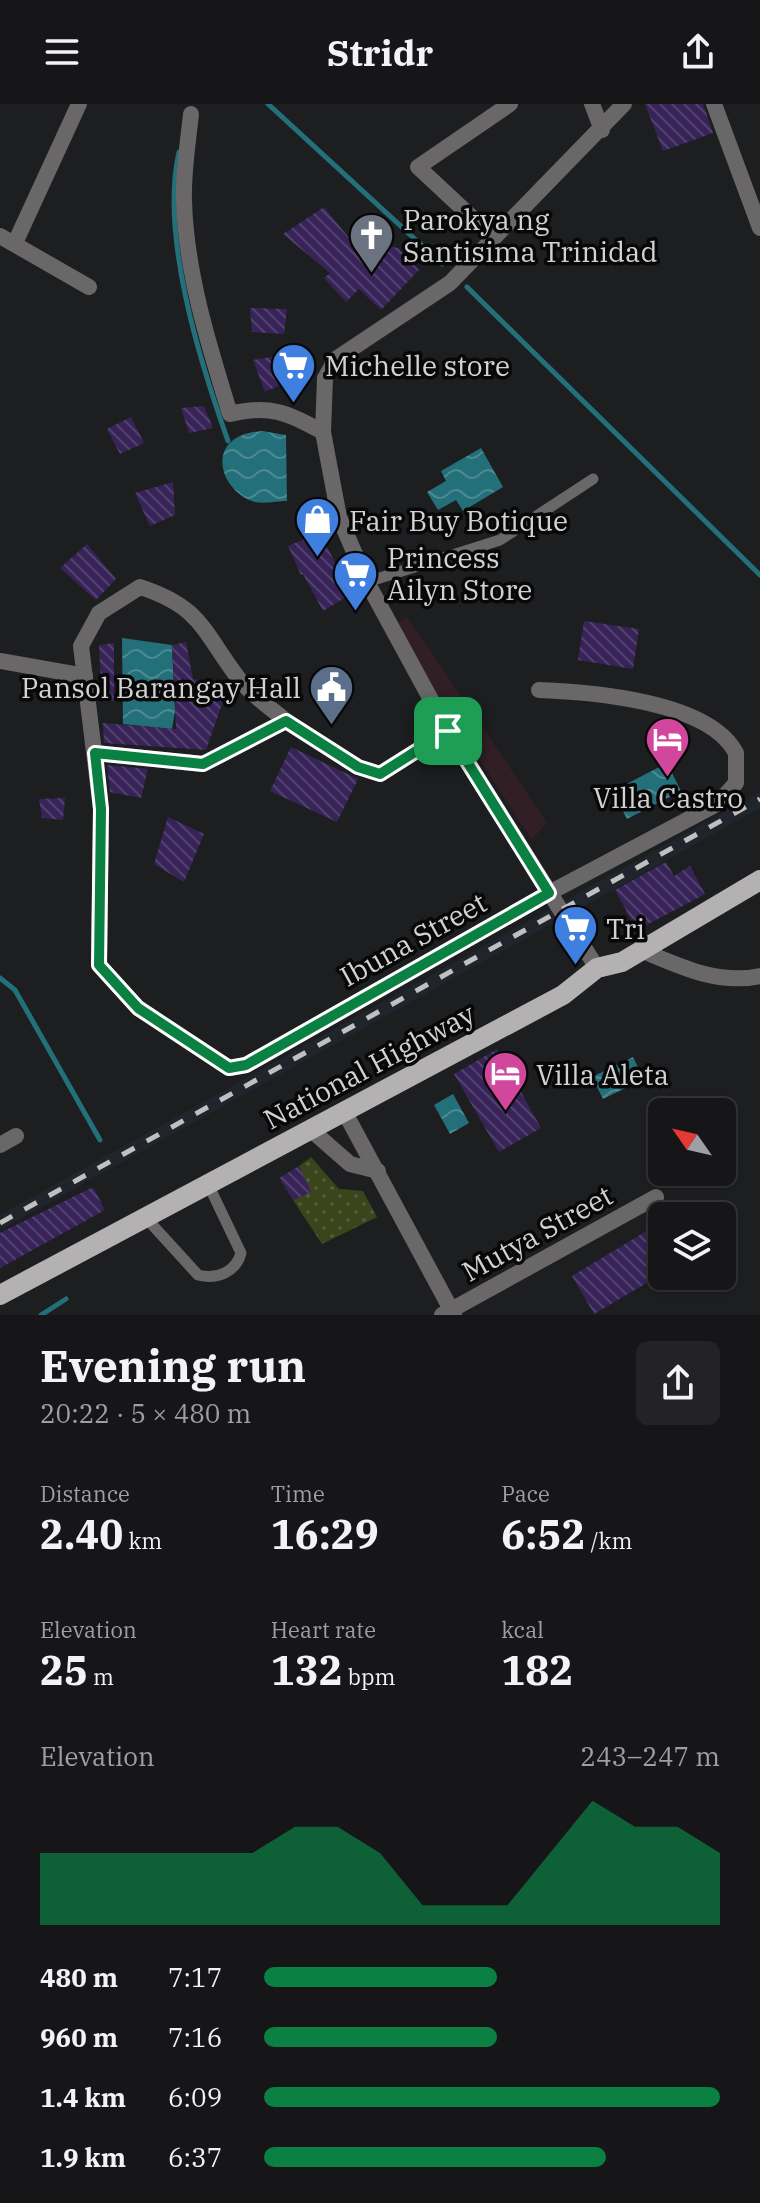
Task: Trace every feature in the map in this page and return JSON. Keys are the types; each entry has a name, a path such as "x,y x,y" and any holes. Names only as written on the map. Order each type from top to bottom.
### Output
{"main road":[{"name":"National Highway","path":"0,1295 563,995 597,968 622,962 643,951 760,880"}],"street":[{"path":"79,104 7,239 89,287"},
{"path":"493,237 418,167 510,104"},
{"path":"592,104 602,130"},
{"path":"597,968 448,731 367,582 339,517 323,432 325,378 336,359 450,283 624,104"},
{"path":"714,104 760,228"},
{"path":"191,114 184,187 187,237 210,350 230,414 252,409 282,410 323,432"},
{"name":"Ibuna Street","path":"286,721 240,682 196,615 167,595 140,587 99,613 88,627 81,646 101,809 99,965 138,1008 193,1041 221,1065 236,1068 549,893 717,804 731,791 739,764 724,736 653,702 539,690"},
{"path":"0,661 85,676"},
{"path":"95,753 203,764 286,721 358,767 380,774 448,731"},
{"path":"643,951 700,975 746,979 760,976"},
{"path":"344,1111 378,1171 449,1313"},
{"path":"310,1129 350,1164 378,1171"},
{"path":"0,1145 16,1136"},
{"name":"Mutya Street","path":"449,1313 656,1197"}],"lane":[{"path":"367,582 500,540 593,479"},
{"path":"146,1218 198,1275 224,1274 233,1268 241,1253 208,1184"}],"shaded area":[{"path":"407,617 547,822 532,840 392,626"},
{"path":"760,792 760,808 0,1230 0,1215"}],"green space":[{"path":"311,1157 339,1189 363,1191 377,1217 322,1244 293,1200 310,1192 299,1166"}],"water":[{"path":"262,431 286,435 287,501 255,502 242,496 225,476 222,464 224,452 231,442 243,435"},
{"path":"481,448 503,487 463,511 456,500 438,510 427,492 446,481 441,471"},
{"path":"122,638 172,645 175,711 172,729 123,724"},
{"path":"667,763 681,791 627,819 613,791"},
{"path":"633,1057 644,1079 603,1099 592,1077"},
{"path":"453,1094 469,1123 450,1134 434,1105"}],"building":[{"path":"645,104 703,104 713,133 663,151"},
{"path":"324,207 358,249 367,242 398,248 419,270 381,310 359,289 346,302 324,278 330,273 283,234"},
{"path":"250,308 287,309 284,334 252,332"},
{"path":"289,354 298,377 265,392 253,360"},
{"path":"204,406 213,428 189,433 181,408"},
{"path":"131,417 144,443 120,454 107,429"},
{"path":"173,482 175,515 150,526 135,493"},
{"path":"320,533 351,594 323,611 288,546"},
{"path":"87,544 116,579 96,600 60,568"},
{"path":"584,621 639,629 633,669 578,660"},
{"path":"186,642 193,679 228,687 206,750 104,743 103,723 176,729 172,645"},
{"path":"114,643 114,701 102,702 99,645"},
{"path":"291,747 358,779 337,822 270,791"},
{"path":"107,765 148,769 141,798 110,792"},
{"path":"65,798 63,820 42,818 39,799"},
{"path":"168,817 204,834 184,882 154,864"},
{"path":"666,862 674,876 690,866 705,894 637,930 615,890"},
{"name":"Villa Aleta","path":"497,1049 541,1128 499,1152 454,1074"},
{"path":"299,1166 311,1192 293,1200 279,1178"},
{"path":"93,1187 105,1210 0,1268 0,1233"},
{"path":"648,1230 648,1282 594,1314 572,1276"}],"waterway":[{"path":"268,104 442,264"},
{"path":"179,152 175,185 179,259 195,337 228,441"},
{"path":"467,287 760,575"},
{"path":"0,978 15,990 100,1140"},
{"path":"41,1315 66,1299"}],"railway":[{"path":"0,1223 760,799"}],"place":[{"name":"Parokya ng Santisima Trinidad","path":"372,274"},
{"name":"Michelle store","path":"294,404"},
{"name":"Fair Buy Botique","path":"318,559"},
{"name":"Princess Ailyn Store","path":"356,612"},
{"name":"Pansol Barangay Hall","path":"332,726"},
{"name":"Villa Castro","path":"668,779"},
{"name":"Tri","path":"575,967"},
{"name":"Villa Aleta","path":"505,1113"}],"route":[{"path":"286,721 358,767 380,774 448,731 549,893 268,1053 236,1068 221,1065 193,1041 138,1008 99,965 101,809 95,753 203,764 286,721"}]}
